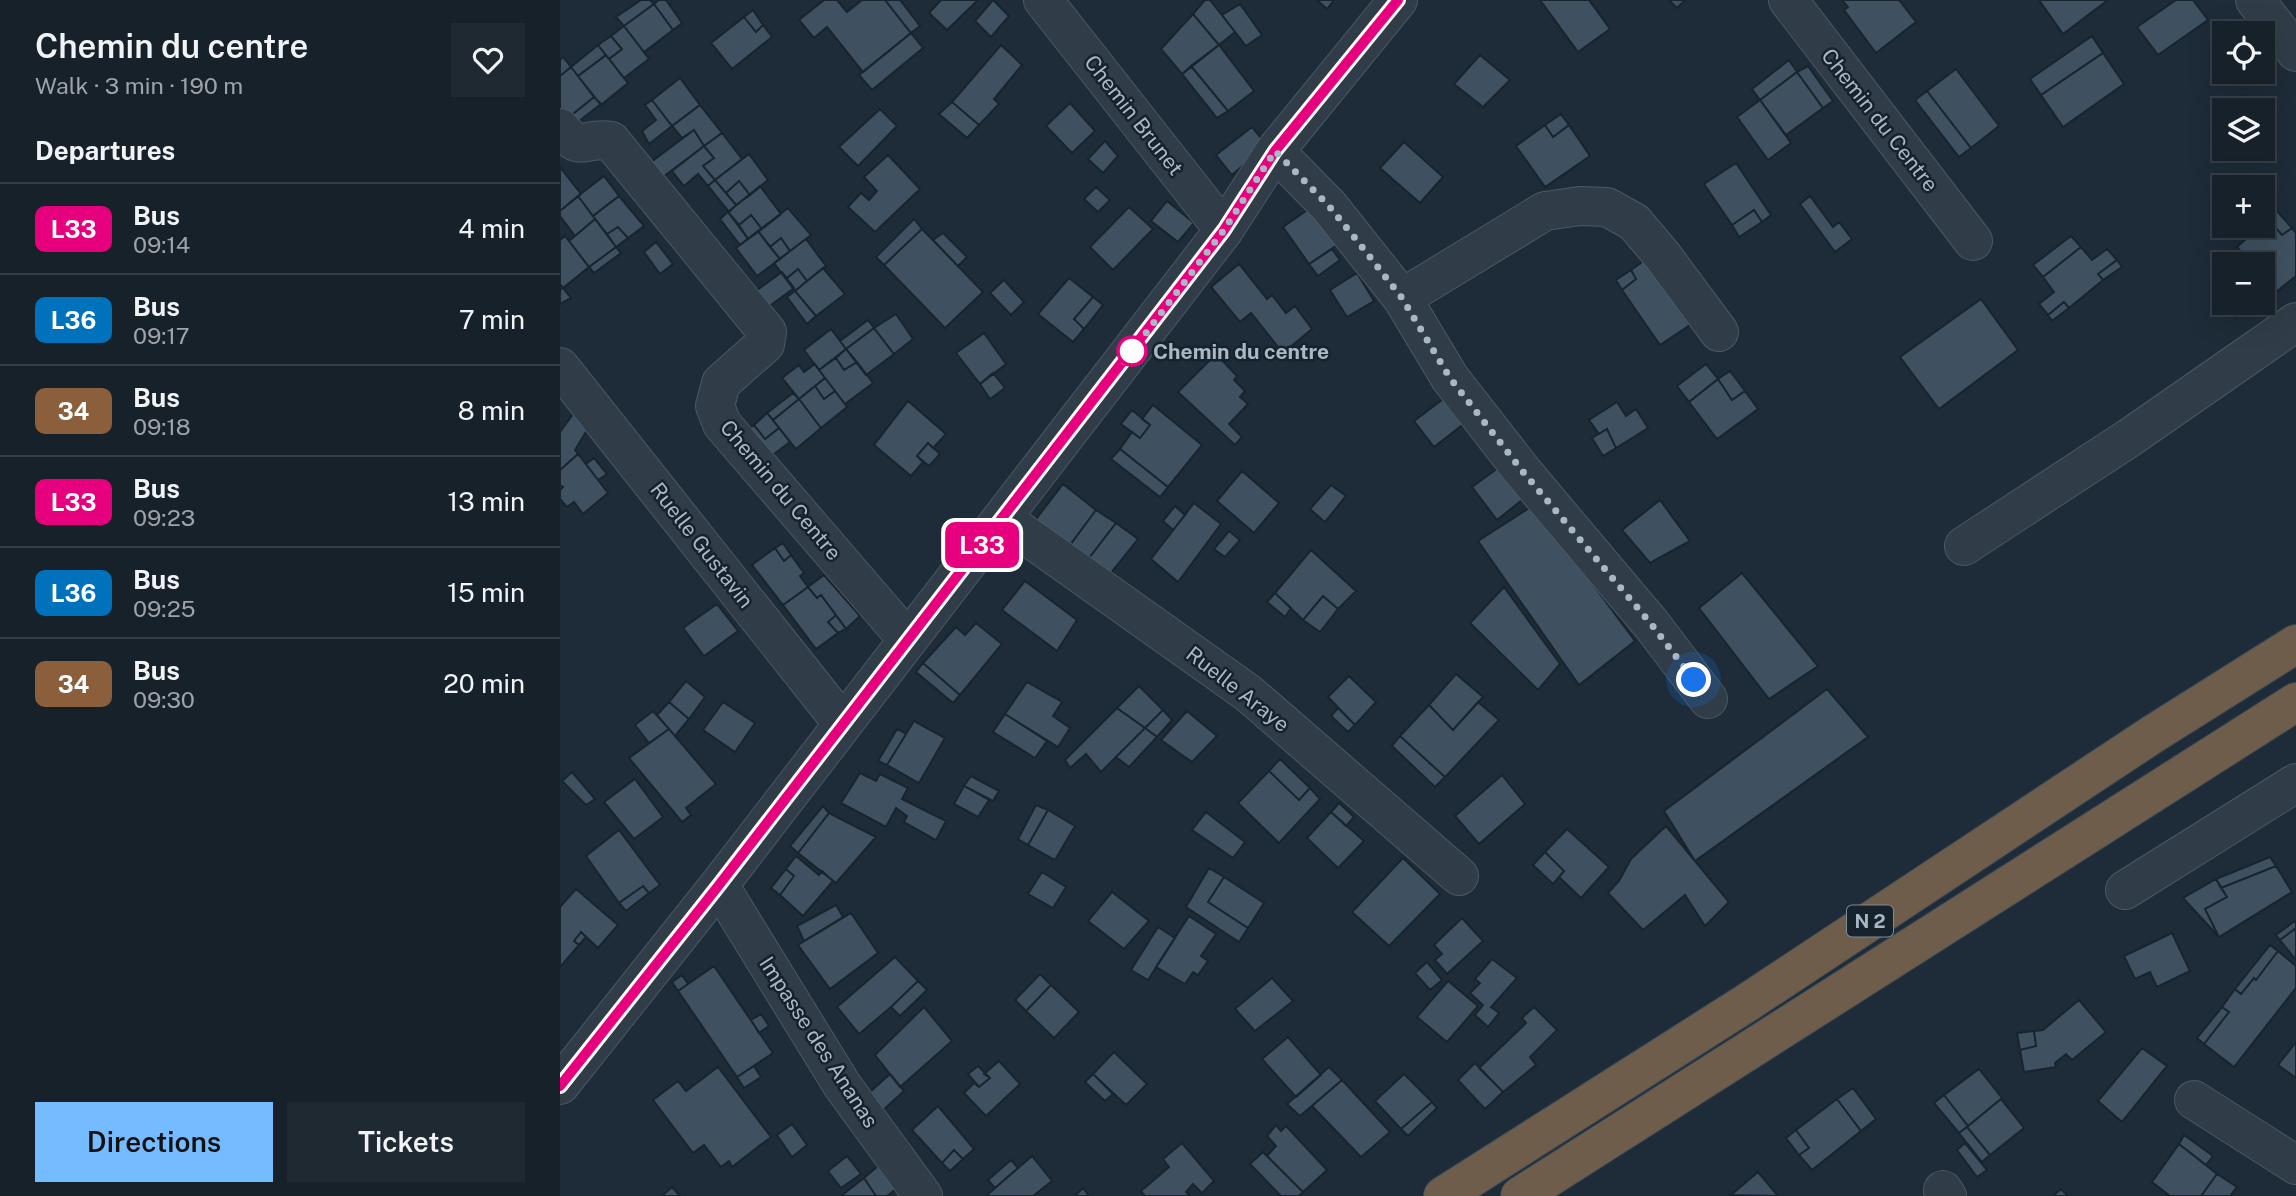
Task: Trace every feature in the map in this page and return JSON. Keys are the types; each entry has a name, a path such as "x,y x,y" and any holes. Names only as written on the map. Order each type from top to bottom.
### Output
{"highway":[{"name":"N 2","path":"1443,1196 1748,1002 2141,742 2296,644"},
{"name":"N 2","path":"1520,1196 2296,702"}],"street":[{"name":"Chemin Brunet","path":"1043,0 1224,230"},
{"path":"560,1086 1003,519 1224,230 1275,151 1398,0"},
{"name":"Chemin du Centre","path":"1788,0 1973,241"},
{"path":"2255,0 2290,32"},
{"name":"Chemin du Centre","path":"560,128 573,142 598,139 611,141 766,332 765,344 721,383 715,406 722,424 907,639"},
{"path":"1275,151 1329,206 1402,298 1450,378 1524,473 1652,625 1708,699"},
{"path":"1402,298 1545,211 1580,206 1607,207 1634,222 1719,332"},
{"path":"1964,545 2129,438 2296,322"},
{"name":"Ruelle Gustavin","path":"560,367 843,724"},
{"name":"Ruelle Araye","path":"1003,519 1248,693 1459,876"},
{"path":"2124,890 2296,783"},
{"name":"Impasse des Ananas","path":"719,885 842,1085 923,1196"},
{"path":"2194,1100 2296,1165"}],"building":[{"path":"641,0 650,0 654,4 624,26 616,17"},
{"path":"659,0 666,0 682,23 673,30 654,4"},
{"path":"824,0 837,0 847,12 862,0 885,0 911,33 863,72 827,27 814,38 799,20"},
{"path":"885,0 900,0 920,26 911,33"},
{"path":"941,0 978,0 947,30 929,13"},
{"path":"993,0 1009,16 991,37 975,21"},
{"path":"1205,0 1210,0 1235,32 1219,45 1193,14"},
{"path":"1317,0 1334,0 1327,9"},
{"path":"1540,0 1589,0 1610,29 1578,52"},
{"path":"1669,0 1685,0 1677,8"},
{"path":"1842,0 1899,0 1916,22 1876,53 1844,10 1848,7"},
{"path":"2039,0 2108,0 2063,34"},
{"path":"2176,0 2193,0 2208,20 2158,55 2137,27"},
{"path":"654,4 673,30 644,52 624,26"},
{"path":"1240,4 1262,35 1246,46 1222,15"},
{"path":"753,10 763,25 756,32 744,17"},
{"path":"1193,14 1219,45 1182,74 1161,49"},
{"path":"744,17 756,32 763,25 772,37 732,69 711,43"},
{"path":"624,26 649,59 624,78 609,59 622,49 611,36"},
{"path":"911,33 923,48 872,90 859,75"},
{"path":"611,36 622,49 609,59 598,45"},
{"path":"2092,36 2103,53 2041,95 2030,79"},
{"path":"598,45 606,55 578,76 571,67"},
{"path":"1001,45 1022,65 994,99 999,104 979,125 952,102"},
{"path":"1219,45 1254,91 1228,111 1191,66"},
{"path":"2103,53 2124,84 2063,127 2041,95"},
{"path":"606,55 628,83 601,105 578,76"},
{"path":"1480,55 1510,80 1483,107 1454,84"},
{"path":"563,57 571,67 560,76 560,60"},
{"path":"1789,60 1797,72 1760,100 1752,89"},
{"path":"1191,66 1228,111 1217,118 1182,74"},
{"path":"1808,66 1833,101 1823,108 1797,72"},
{"path":"571,67 594,97 568,118 560,108 560,76"},
{"path":"1956,69 1999,126 1971,148 1927,91"},
{"path":"1797,72 1823,108 1786,135 1760,100"},
{"path":"680,78 700,105 672,126 652,100"},
{"path":"1927,91 1971,148 1959,157 1915,100"},
{"path":"594,97 601,104 574,125 568,118"},
{"path":"652,100 672,126 649,144 642,131 656,120 645,105"},
{"path":"1760,100 1791,143 1768,160 1737,117"},
{"path":"952,102 979,125 967,138 939,114"},
{"path":"1070,103 1095,131 1072,153 1046,126"},
{"path":"700,105 722,133 704,146 694,130 682,138 672,126"},
{"path":"880,109 897,126 858,166 839,147"},
{"path":"1561,114 1569,125 1553,137 1545,125"},
{"path":"1545,125 1553,137 1569,125 1590,156 1545,187 1516,146"},
{"path":"1252,127 1267,145 1232,175 1216,155"},
{"path":"694,130 704,146 655,183 643,168"},
{"path":"722,133 742,159 715,180 703,166 714,158 704,146"},
{"path":"1105,141 1118,156 1103,173 1088,159"},
{"path":"1404,142 1443,177 1420,203 1380,168"},
{"path":"704,146 714,158 703,166 715,180 708,186 698,174 684,186 672,171"},
{"path":"749,154 768,180 750,195 739,181 726,193 715,180"},
{"path":"888,155 920,189 875,232 848,207 861,193 869,200 877,191 864,177"},
{"path":"1736,163 1771,215 1762,222 1754,210 1732,225 1704,184"},
{"path":"560,167 581,194 560,211"},
{"path":"604,176 619,196 593,216 578,196"},
{"path":"715,180 736,205 729,212 708,186"},
{"path":"739,181 750,195 736,205 726,193"},
{"path":"760,186 781,214 762,229 751,215 739,225 728,212"},
{"path":"1096,187 1110,200 1098,212 1084,199"},
{"path":"578,196 595,219 575,236 560,216 560,211"},
{"path":"619,196 644,226 628,238 618,227 607,234 593,216"},
{"path":"1810,196 1833,227 1839,222 1852,239 1835,252 1800,204"},
{"path":"1167,201 1194,223 1178,242 1151,221"},
{"path":"1313,206 1340,243 1309,264 1283,227"},
{"path":"1129,207 1153,229 1113,270 1090,247"},
{"path":"788,208 811,235 790,251 781,238 770,247 758,231"},
{"path":"1754,210 1762,222 1739,237 1732,225"},
{"path":"2277,211 2292,228 2282,235 2275,227"},
{"path":"728,212 748,239 740,245 720,219"},
{"path":"751,215 762,229 748,239 739,225"},
{"path":"595,219 616,247 589,267 569,241"},
{"path":"914,219 922,229 884,265 876,257"},
{"path":"618,227 628,238 616,247 607,234"},
{"path":"2275,227 2282,235 2292,228 2296,233 2296,276 2276,292 2275,252 2241,252 2237,247 2247,238 2275,238"},
{"path":"922,229 983,292 945,328 884,265"},
{"path":"758,231 780,259 757,276 736,248"},
{"path":"943,233 967,257 958,266 933,240"},
{"path":"565,236 589,267 563,288 560,284 560,240"},
{"path":"2071,236 2081,247 2043,277 2033,265"},
{"path":"781,238 790,251 780,259 770,247"},
{"path":"806,239 826,266 807,281 798,269 786,279 774,263"},
{"path":"656,242 673,264 660,274 644,252"},
{"path":"616,247 621,253 594,273 589,267"},
{"path":"2081,247 2092,260 2107,249 2117,260 2098,274 2103,280 2069,308 2064,302 2048,315 2039,304 2054,292 2043,277"},
{"path":"1332,249 1340,260 1318,276 1309,264"},
{"path":"1645,260 1690,325 1660,345 1622,290 1636,279 1631,270"},
{"path":"2117,260 2122,267 2103,280 2098,274"},
{"path":"1239,264 1267,299 1272,295 1286,313 1295,306 1312,329 1283,353 1251,313 1240,322 1211,287"},
{"path":"823,268 845,294 816,316 795,291"},
{"path":"798,269 807,281 795,291 786,279"},
{"path":"1631,270 1636,279 1622,290 1616,280"},
{"path":"782,272 794,288 759,314 746,298"},
{"path":"1357,273 1374,301 1347,317 1330,290"},
{"path":"1069,278 1093,297 1074,319 1084,329 1073,342 1038,314"},
{"path":"1004,280 1024,302 1011,315 990,293"},
{"path":"563,288 571,298 560,304 560,290"},
{"path":"795,291 816,316 807,324 787,297"},
{"path":"1093,297 1103,305 1084,329 1074,319"},
{"path":"1981,299 2018,350 1939,409 1900,357"},
{"path":"2064,302 2069,308 2052,321 2048,315"},
{"path":"896,314 913,339 894,354 874,328"},
{"path":"868,320 874,328 846,349 840,341"},
{"path":"874,328 894,354 866,375 846,349"},
{"path":"831,329 846,349 819,370 804,350"},
{"path":"984,333 1006,364 980,384 956,353"},
{"path":"846,349 857,362 844,370 836,358"},
{"path":"1216,354 1237,376 1234,380 1245,391 1240,397 1248,404 1229,424 1242,437 1235,445 1178,392"},
{"path":"836,358 844,370 857,362 873,383 845,404 819,370"},
{"path":"815,364 825,378 799,399 782,378 799,365 804,372"},
{"path":"1706,364 1718,379 1689,402 1677,386"},
{"path":"1730,371 1745,391 1732,400 1718,379"},
{"path":"993,373 1005,388 990,399 980,384"},
{"path":"825,378 835,391 824,399 815,386"},
{"path":"1718,379 1732,400 1745,391 1758,409 1717,439 1689,402"},
{"path":"815,386 824,399 835,391 847,407 821,428 799,399"},
{"path":"793,393 799,399 773,420 767,413"},
{"path":"1450,394 1470,419 1434,447 1414,421"},
{"path":"799,399 821,428 796,449 773,420"},
{"path":"908,401 946,434 933,448 928,443 917,456 923,462 911,476 874,445"},
{"path":"1617,402 1626,416 1636,409 1648,428 1616,448 1607,429 1599,434 1589,420"},
{"path":"1153,405 1202,445 1168,487 1120,449 1132,432 1140,438 1150,425 1142,419"},
{"path":"579,406 592,422 575,450 578,454 560,470 560,432"},
{"path":"1132,410 1150,425 1140,438 1121,424"},
{"path":"767,413 779,428 765,439 754,425"},
{"path":"754,425 765,439 779,428 790,442 762,463 739,435"},
{"path":"1607,429 1616,448 1603,456 1592,438"},
{"path":"928,443 940,454 929,466 917,456"},
{"path":"1120,449 1168,487 1160,497 1111,459"},
{"path":"578,454 608,493 583,514 574,502 567,507 560,499 560,490 563,487 560,485 560,470"},
{"path":"594,458 607,474 598,480 586,464"},
{"path":"1502,465 1527,496 1497,520 1472,487"},
{"path":"1242,471 1279,503 1254,533 1217,501"},
{"path":"1063,484 1096,510 1067,549 1033,523"},
{"path":"1331,485 1346,496 1325,522 1310,509"},
{"path":"1660,500 1690,541 1650,563 1622,530"},
{"path":"1194,503 1221,524 1178,582 1151,559"},
{"path":"1534,505 1635,641 1579,685 1478,541"},
{"path":"1175,506 1185,515 1173,530 1163,521"},
{"path":"1096,510 1116,523 1086,562 1067,549"},
{"path":"1116,523 1138,539 1106,579 1086,562"},
{"path":"1229,531 1240,540 1225,557 1214,549"},
{"path":"783,543 791,555 784,561 775,548"},
{"path":"775,548 784,561 791,555 804,573 800,576 808,587 783,605 752,565"},
{"path":"1311,550 1356,591 1338,609 1323,596 1303,620 1275,593"},
{"path":"1742,573 1818,666 1769,699 1699,608"},
{"path":"824,575 860,616 846,629 821,595 817,598 808,587"},
{"path":"1025,581 1077,620 1057,651 1002,610"},
{"path":"808,587 817,598 821,595 836,615 828,622 838,633 816,649 783,605"},
{"path":"1504,587 1560,664 1538,690 1470,623"},
{"path":"1275,593 1291,608 1285,617 1267,602"},
{"path":"1323,596 1338,609 1320,632 1303,620"},
{"path":"717,604 738,631 704,656 683,628"},
{"path":"836,615 846,629 838,633 828,622"},
{"path":"976,623 1002,644 960,695 923,663 956,627 965,635"},
{"path":"923,663 960,695 953,703 916,672"},
{"path":"1456,674 1483,697 1453,730 1429,705"},
{"path":"1349,676 1376,702 1355,725 1328,697"},
{"path":"686,681 705,697 689,719 669,702"},
{"path":"1027,682 1062,702 1053,716 1070,728 1058,747 1005,714"},
{"path":"1139,686 1163,710 1145,728 1117,708"},
{"path":"1827,689 1868,737 1695,861 1664,811"},
{"path":"669,702 689,719 675,736 657,715"},
{"path":"723,702 755,723 735,752 703,730"},
{"path":"1478,702 1499,720 1445,777 1400,736 1429,705 1453,730"},
{"path":"1117,708 1145,728 1101,772 1086,754 1070,768 1065,760"},
{"path":"1338,708 1355,725 1348,732 1331,716"},
{"path":"1163,710 1172,720 1157,737 1145,728"},
{"path":"653,711 669,729 649,743 635,725"},
{"path":"1187,711 1217,736 1192,762 1161,740"},
{"path":"1005,714 1047,741 1035,758 993,732"},
{"path":"914,721 945,738 919,783 887,765"},
{"path":"1145,728 1157,737 1129,767 1116,757"},
{"path":"669,729 716,784 686,808 691,815 682,822 629,758"},
{"path":"897,729 906,734 887,765 878,761"},
{"path":"1400,736 1445,777 1435,787 1392,746"},
{"path":"1280,759 1310,788 1299,800 1269,771"},
{"path":"1269,771 1299,800 1310,788 1320,799 1279,843 1238,803"},
{"path":"572,772 595,799 586,805 562,781"},
{"path":"860,773 876,781 880,774 908,788 902,799 946,821 936,840 904,822 907,816 896,808 886,827 841,803"},
{"path":"1502,775 1525,804 1479,844 1455,816"},
{"path":"971,776 999,791 993,801 964,786"},
{"path":"635,779 663,817 634,839 604,802"},
{"path":"964,786 989,800 978,817 954,804"},
{"path":"1339,803 1354,817 1346,826 1331,812"},
{"path":"1036,805 1048,810 1028,845 1018,839"},
{"path":"823,806 829,813 798,853 790,846"},
{"path":"1048,810 1075,826 1055,860 1028,845"},
{"path":"1206,812 1245,842 1233,858 1192,830"},
{"path":"1331,812 1364,841 1338,868 1307,838"},
{"path":"829,813 876,837 836,883 798,853"},
{"path":"1666,826 1729,902 1705,926 1685,895 1643,930 1608,893 1619,881 1631,859"},
{"path":"1567,829 1609,867 1581,898 1559,877 1564,871 1545,852"},
{"path":"619,830 660,885 649,893 643,886 619,903 586,856"},
{"path":"1545,852 1564,871 1553,884 1533,865"},
{"path":"796,856 819,875 822,871 833,881 803,916 780,895 794,876 786,869"},
{"path":"2270,857 2276,866 2221,888 2216,879"},
{"path":"1403,858 1440,894 1389,946 1352,912"},
{"path":"2276,866 2292,892 2219,937 2205,909 2227,897 2221,888"},
{"path":"1209,868 1224,877 1208,902 1248,928 1239,942 1186,907"},
{"path":"786,869 794,876 780,895 771,888"},
{"path":"1042,872 1066,887 1053,908 1028,894"},
{"path":"1224,877 1264,903 1248,928 1208,902"},
{"path":"2216,879 2227,897 2205,909 2219,937 2183,898"},
{"path":"643,886 649,893 626,911 619,903"},
{"path":"576,889 618,925 598,948 581,932 574,941 579,945 560,967 560,907"},
{"path":"1112,892 1149,921 1124,949 1088,921"},
{"path":"836,905 843,917 804,941 797,926"},
{"path":"851,913 878,953 830,989 798,945"},
{"path":"1189,916 1216,934 1201,956 1208,961 1198,975 1193,972 1185,984 1156,967"},
{"path":"1462,918 1483,941 1447,974 1435,960 1442,954 1434,945"},
{"path":"2296,920 2296,928 2280,940 2276,935"},
{"path":"1158,927 1175,938 1148,980 1131,970"},
{"path":"2296,928 2296,960 2280,940"},
{"path":"581,932 586,937 579,945 574,941"},
{"path":"2172,933 2190,971 2157,987 2150,972 2135,979 2124,956"},
{"path":"2270,945 2278,951 2256,980 2254,978 2241,994 2235,989"},
{"path":"2278,951 2296,966 2296,988 2234,1067 2204,1044 2229,1012 2222,1007 2235,989 2241,994 2254,978 2256,980"},
{"path":"895,957 918,981 859,1034 837,1007"},
{"path":"1492,959 1517,978 1491,1007 1499,1013 1488,1027 1475,1015 1483,1005 1470,993 1480,983 1475,979"},
{"path":"1427,962 1442,980 1430,990 1415,973"},
{"path":"714,966 773,1053 737,1077 678,991"},
{"path":"1040,974 1051,985 1026,1011 1015,1000"},
{"path":"682,975 688,984 678,991 672,982"},
{"path":"1272,978 1293,1001 1255,1031 1235,1009"},
{"path":"918,981 927,990 900,1016 891,1007"},
{"path":"1448,981 1478,1006 1447,1042 1417,1017"},
{"path":"1051,985 1079,1012 1054,1038 1026,1011"},
{"path":"2079,1000 2106,1032 2072,1060 2066,1054 2055,1063 2056,1067 2024,1072 2020,1050 2036,1046 2034,1031 2043,1030"},
{"path":"924,1007 952,1041 900,1087 875,1055"},
{"path":"1534,1007 1557,1030 1530,1057 1536,1065 1503,1092 1479,1068 1526,1023 1522,1018"},
{"path":"2222,1007 2229,1012 2204,1044 2197,1038"},
{"path":"761,1014 769,1026 759,1033 751,1020"},
{"path":"2034,1031 2036,1046 2020,1050 2017,1033"},
{"path":"1288,1037 1321,1075 1296,1097 1262,1059"},
{"path":"2296,1042 2296,1078 2278,1065"},
{"path":"2142,1048 2167,1066 2122,1122 2098,1101"},
{"path":"1114,1052 1147,1084 1126,1105 1093,1074"},
{"path":"999,1061 1020,1084 986,1116 964,1093 974,1083 979,1087 990,1078 984,1074"},
{"path":"1475,1063 1503,1092 1485,1109 1458,1080"},
{"path":"754,1066 761,1077 744,1088 737,1077"},
{"path":"978,1066 990,1078 979,1087 968,1074"},
{"path":"718,1067 771,1137 732,1167 729,1161 721,1167 704,1145 693,1153 653,1100 678,1081 686,1091"},
{"path":"1329,1067 1342,1080 1300,1116 1287,1104"},
{"path":"1979,1069 2002,1098 1968,1126 1944,1095"},
{"path":"890,1074 904,1091 881,1112 870,1092"},
{"path":"1093,1074 1113,1094 1105,1101 1085,1082"},
{"path":"1404,1074 1432,1102 1401,1129 1375,1101"},
{"path":"1342,1080 1390,1132 1361,1157 1312,1106"},
{"path":"1853,1088 1876,1119 1861,1131 1837,1099"},
{"path":"1944,1095 1968,1126 1959,1133 1934,1103"},
{"path":"1837,1099 1861,1131 1812,1170 1799,1155 1809,1148 1796,1130"},
{"path":"2001,1099 2024,1128 1990,1155 1967,1127"},
{"path":"1432,1102 1437,1108 1408,1136 1401,1129"},
{"path":"938,1106 974,1149 963,1159 954,1150 942,1163 912,1130"},
{"path":"792,1124 807,1145 792,1157 777,1135"},
{"path":"1276,1125 1281,1131 1286,1126 1327,1170 1303,1192 1267,1156 1276,1146 1267,1136"},
{"path":"1967,1127 1990,1155 1982,1162 1959,1133"},
{"path":"1796,1130 1809,1148 1799,1155 1786,1138"},
{"path":"2184,1135 2213,1156 2206,1165 2179,1144"},
{"path":"1182,1143 1214,1181 1202,1193 1193,1184 1186,1192 1190,1196 1145,1196 1141,1191 1169,1167 1163,1159"},
{"path":"1965,1143 1987,1170 1977,1177 1957,1150"},
{"path":"2179,1144 2217,1174 2201,1196 2170,1196 2152,1182"},
{"path":"954,1150 963,1159 950,1171 942,1163"},
{"path":"1263,1152 1303,1192 1299,1196 1281,1196 1250,1164"},
{"path":"847,1156 861,1174 841,1188 828,1171"},
{"path":"1032,1156 1052,1181 1033,1196 986,1196"},
{"path":"1011,1160 1018,1168 995,1188 988,1180"},
{"path":"878,1166 896,1189 887,1196 876,1196 864,1178"},
{"path":"1758,1172 1778,1196 1731,1195"},
{"path":"2217,1174 2237,1187 2230,1196 2201,1196"},
{"path":"864,1178 876,1196 841,1196"},
{"path":"672,1187 680,1196 662,1196"},
{"path":"1083,1188 1089,1196 1075,1196"},
{"path":"2061,1189 2068,1196 2053,1196"}],"bus line":[{"name":"L33","path":"560,1086 1003,519 1224,230 1275,151 1398,0"}],"place":[{"name":"Chemin du centre","path":"1132,351"}],"route":[{"path":"1132,351 1124,362 1224,230 1275,151 1329,206 1359,243 1402,298 1450,378 1524,473 1652,625 1694,680"}]}
